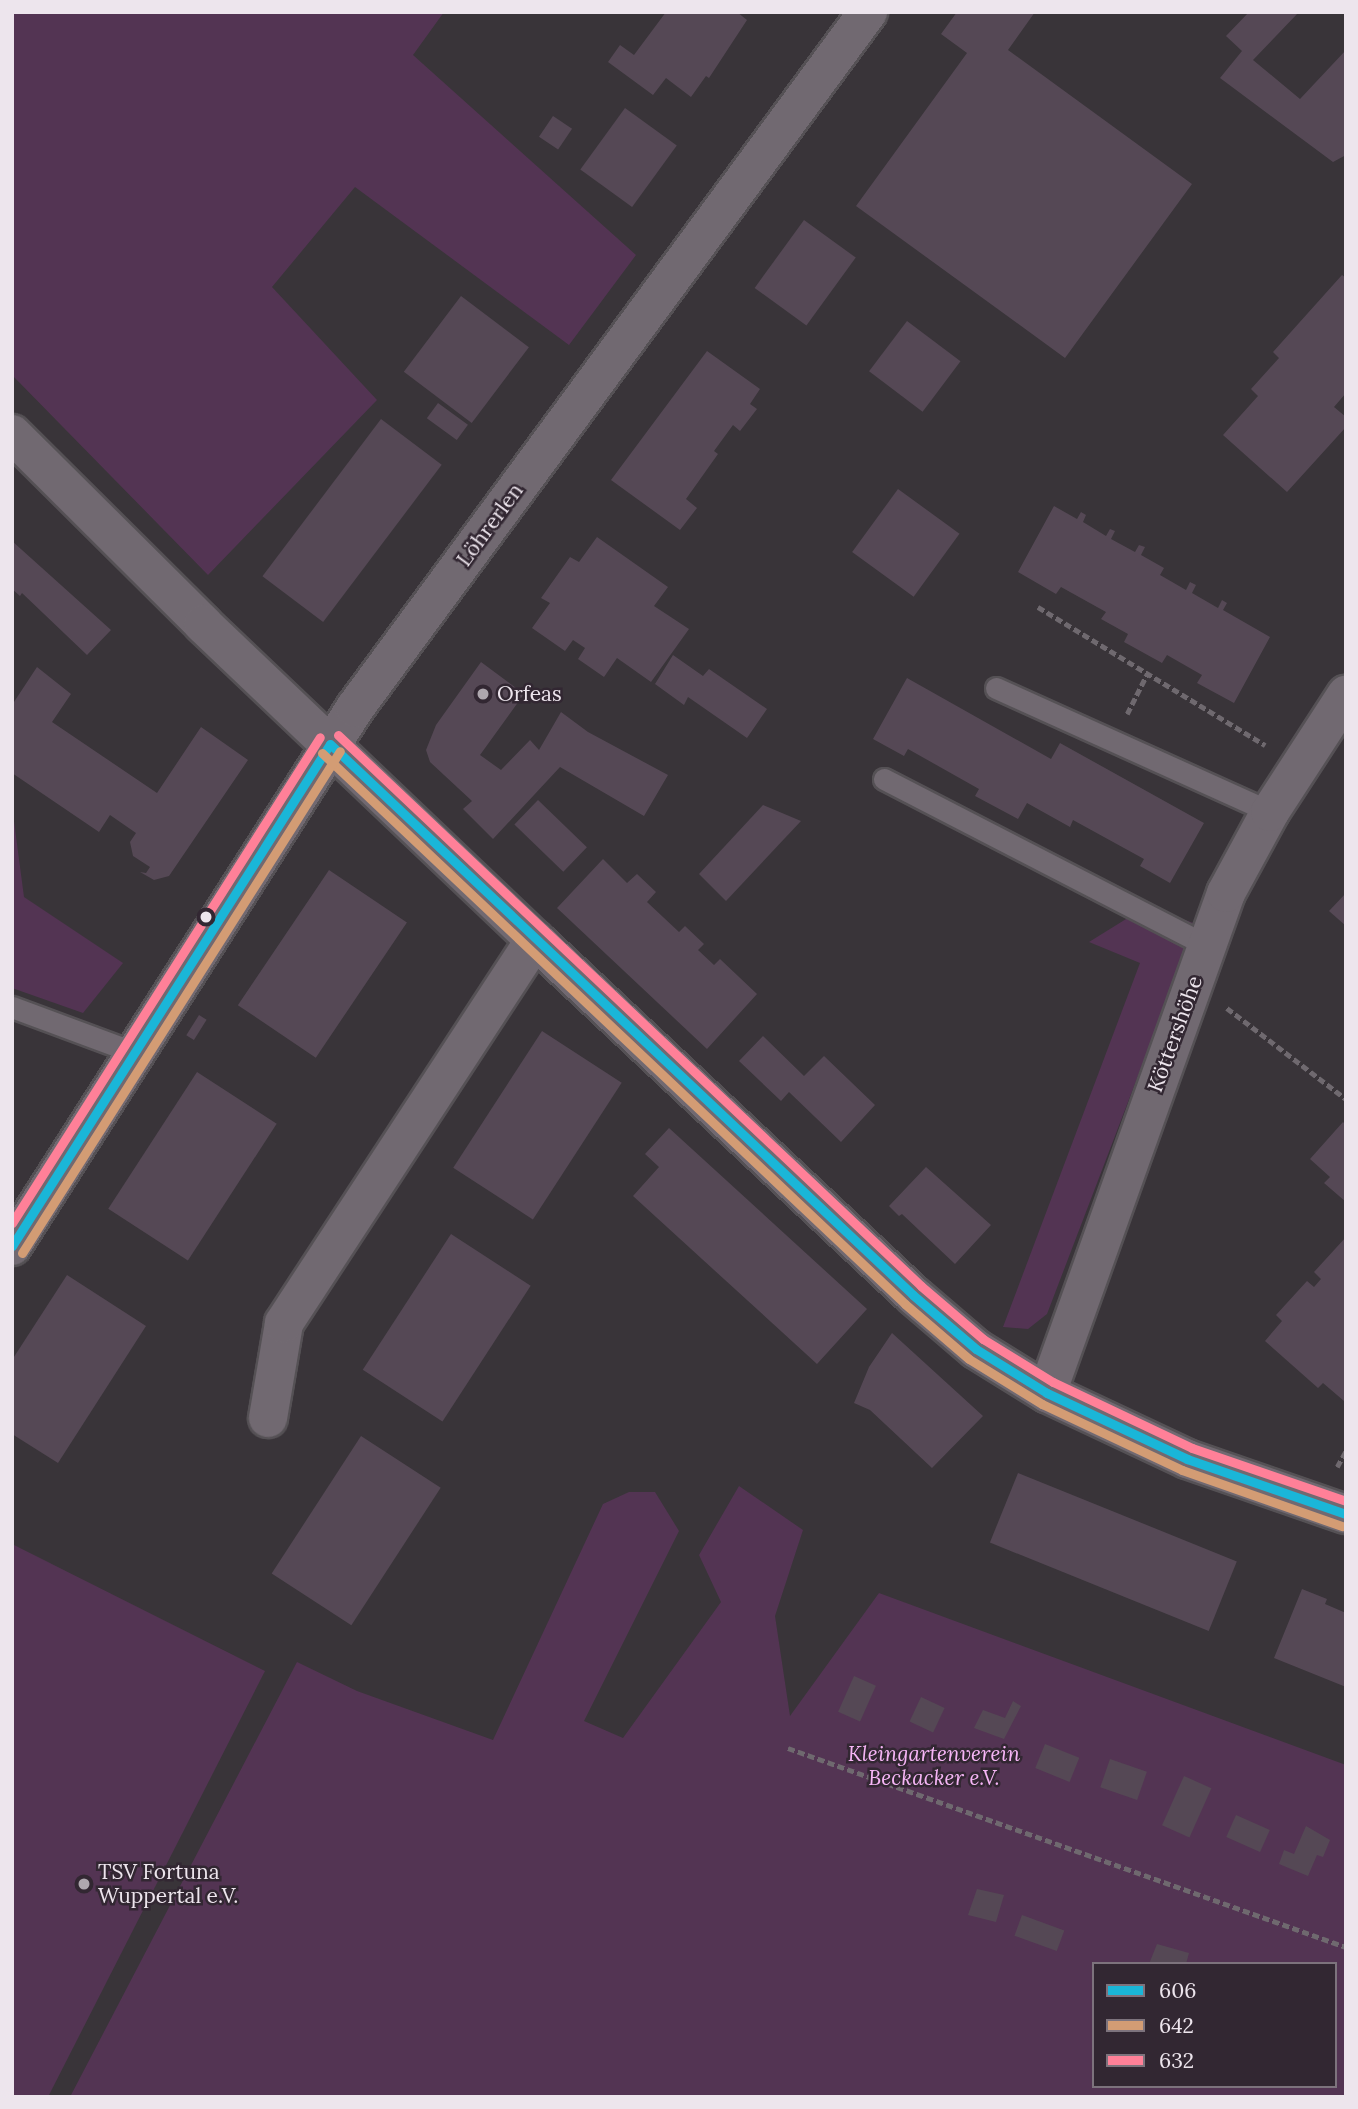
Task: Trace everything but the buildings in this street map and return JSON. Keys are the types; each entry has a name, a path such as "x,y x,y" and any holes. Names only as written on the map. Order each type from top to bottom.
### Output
{"street":[{"name":"Löhrerlen","path":"17,1227 134,1052 330,744 868,12"},
{"path":"12,434 203,624 535,940 913,1295 976,1349 1047,1393 1187,1459 1346,1514"},
{"name":"Köttershöhe","path":"1047,1393 1226,893 1270,812 1346,695"},
{"path":"268,1418 284,1323 535,940"}],"lane":[{"path":"996,688 1270,812"},
{"path":"884,779 1207,946"},
{"path":"12,1007 134,1052"}],"path":[{"path":"1038,607 1298,766"},
{"path":"1113,741 1147,674"},
{"path":"1194,984 1346,1099"},
{"path":"788,1748 1346,1947"}],"green space":[{"path":"12,12 444,12 413,55 636,255 569,345 355,187 272,287 377,400 208,575 12,375"},
{"path":"12,806 24,897 123,963 83,1013 12,988"},
{"path":"1147,906 1196,924 1047,1314 1028,1329 1003,1327 1140,963 1089,942"},
{"name":"Kleingartenverein Beckacker e.V.","path":"739,1486 803,1530 775,1616 790,1716 879,1593 1346,1765 1346,2097 70,2097 297,1662 357,1691 493,1740 603,1504 629,1492 655,1492 679,1531 584,1721 623,1738 721,1602 699,1555"},
{"name":"TSV Fortuna Wuppertal e.V.","path":"12,1544 265,1671 48,2097 12,2097"}],"transit line":[{"name":"632","path":"338,735 921,1286 983,1339 1053,1382 1192,1448 1346,1501"},
{"name":"632","path":"12,1223 320,737"},
{"name":"606","path":"330,744 913,1295 976,1349 1047,1393 1187,1459 1346,1514"},
{"name":"606","path":"12,1246 330,744"},
{"name":"642","path":"22,1253 340,751"},
{"name":"642","path":"322,753 905,1304 969,1359 1042,1404 1182,1470 1342,1526"}],"place":[{"name":"Orfeas","path":"483,694"},
{"name":"TSV Fortuna Wuppertal e.V.","path":"84,1884"}]}
